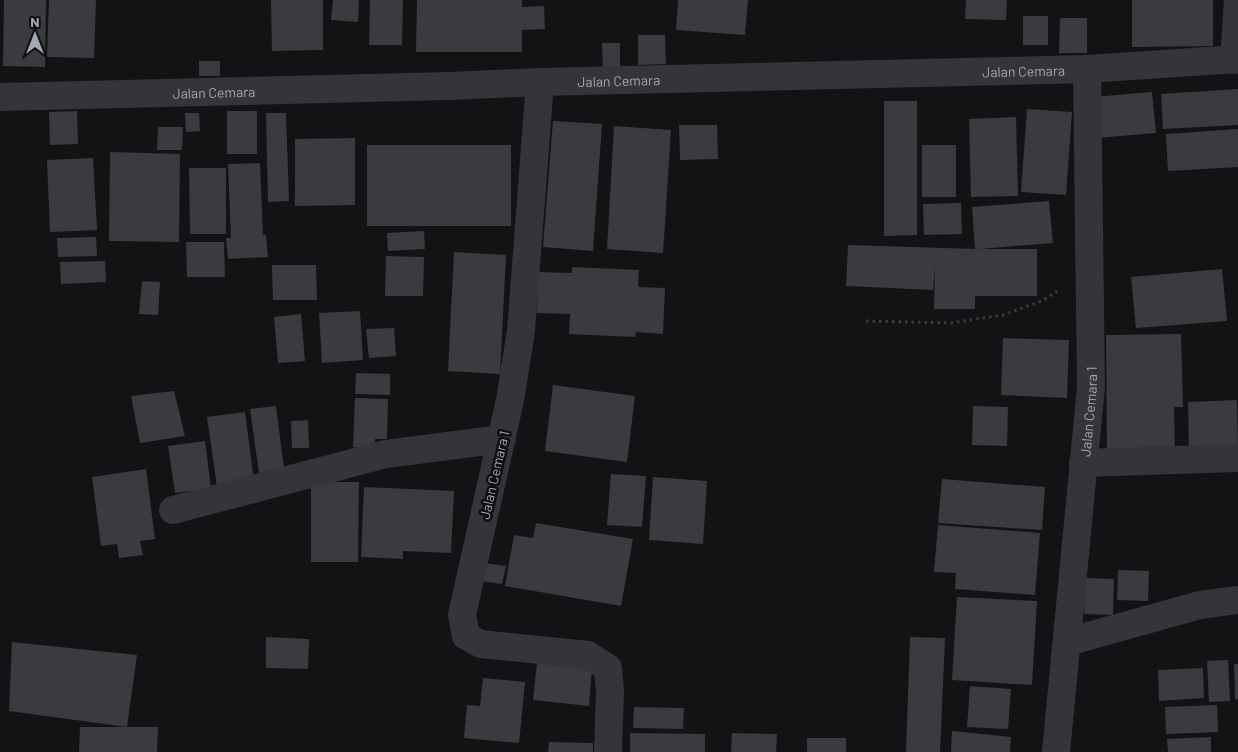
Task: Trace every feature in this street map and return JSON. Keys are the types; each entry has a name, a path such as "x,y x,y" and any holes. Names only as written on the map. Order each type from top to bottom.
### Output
{"street":[{"path":"1236,60 1238,0"},
{"name":"Jalan Cemara","path":"0,97 540,82 1087,70 1236,60"},
{"name":"Jalan Cemara 1","path":"1056,752 1091,387 1087,70"},
{"name":"Jalan Cemara 1","path":"540,82 521,331 510,400 462,616 466,636 481,644 588,655 608,668 610,692 608,752"},
{"path":"172,510 386,454 502,438"},
{"path":"1083,462 1238,458"},
{"path":"1067,642 1200,605 1238,600"}],"path":[{"path":"866,321 951,323 1003,315 1042,301 1089,269"}],"building":[{"path":"4,0 46,0 45,67 3,66"},
{"path":"49,0 96,0 94,58 47,57"},
{"path":"271,0 323,0 323,50 272,51"},
{"path":"333,0 359,0 358,22 331,20"},
{"path":"370,0 403,0 402,45 369,45"},
{"path":"417,0 522,0 522,7 544,6 545,29 522,30 522,52 416,52"},
{"path":"678,0 748,0 745,35 676,30"},
{"path":"966,0 1007,0 1006,20 965,19"},
{"path":"1132,0 1213,0 1213,46 1132,47"},
{"path":"1023,16 1048,16 1048,45 1023,45"},
{"path":"1060,18 1087,18 1087,53 1059,53"},
{"path":"638,35 665,35 666,64 638,65"},
{"path":"602,43 620,43 620,71 603,72"},
{"path":"199,61 220,61 220,76 199,76"},
{"path":"1238,89 1238,125 1163,129 1161,94"},
{"path":"1152,92 1156,133 1096,138 1093,97"},
{"path":"884,101 917,101 917,235 884,236"},
{"path":"1027,109 1072,112 1066,195 1021,192"},
{"path":"77,111 78,144 50,145 49,112"},
{"path":"227,111 257,111 257,154 227,154"},
{"path":"185,113 199,113 200,131 186,132"},
{"path":"266,113 286,113 289,201 268,202"},
{"path":"1016,117 1018,196 971,197 969,119"},
{"path":"553,121 602,124 593,251 543,247"},
{"path":"679,125 717,125 718,159 680,160"},
{"path":"614,126 671,130 663,253 607,249"},
{"path":"158,127 183,127 182,150 157,150"},
{"path":"1238,129 1238,167 1168,171 1166,134"},
{"path":"355,138 355,205 295,206 295,139"},
{"path":"367,145 511,145 511,226 367,226"},
{"path":"922,145 956,145 956,197 922,197"},
{"path":"110,152 180,154 179,242 109,241"},
{"path":"93,158 97,230 50,232 47,160"},
{"path":"260,163 263,235 266,235 268,257 228,259 226,238 231,238 228,164"},
{"path":"189,168 226,168 226,234 190,234"},
{"path":"1049,201 1053,243 979,249 1037,249 1037,296 975,296 975,309 934,309 935,266 933,290 846,286 848,245 975,249 972,207"},
{"path":"961,203 962,234 924,235 923,204"},
{"path":"424,231 425,249 388,251 387,233"},
{"path":"96,237 97,256 58,257 57,238"},
{"path":"186,242 224,242 225,277 187,277"},
{"path":"454,252 506,255 500,374 448,371"},
{"path":"386,256 424,257 423,296 385,296"},
{"path":"105,261 106,282 61,284 60,262"},
{"path":"272,265 316,265 317,300 273,300"},
{"path":"572,267 639,270 638,287 665,288 663,334 636,332 635,337 569,334 570,314 537,313 538,272 572,273"},
{"path":"1222,269 1227,321 1136,328 1131,277"},
{"path":"142,281 160,282 158,315 139,314"},
{"path":"360,311 363,360 322,363 319,313"},
{"path":"301,314 305,361 278,363 274,317"},
{"path":"394,328 396,356 369,358 366,329"},
{"path":"1181,334 1183,407 1174,407 1175,456 1107,458 1106,335"},
{"path":"1003,338 1069,340 1067,398 1001,395"},
{"path":"356,373 390,374 390,395 355,394"},
{"path":"553,385 635,396 627,462 545,451"},
{"path":"174,391 185,436 140,443 131,396"},
{"path":"355,398 388,399 387,439 375,439 375,448 353,447"},
{"path":"1237,400 1238,452 1189,453 1188,402"},
{"path":"276,406 284,469 259,473 250,409"},
{"path":"973,406 1008,407 1007,446 972,445"},
{"path":"245,412 254,481 217,487 207,417"},
{"path":"308,420 309,448 292,448 291,421"},
{"path":"205,441 211,488 175,493 168,446"},
{"path":"146,469 155,539 140,541 143,555 119,558 117,544 101,546 92,477"},
{"path":"611,474 646,476 642,527 607,525"},
{"path":"653,477 707,481 703,544 649,540"},
{"path":"942,479 1045,487 1042,530 938,523"},
{"path":"311,482 359,482 358,562 311,562"},
{"path":"364,487 454,491 451,553 403,551 403,559 361,557"},
{"path":"536,523 633,539 621,606 505,586 514,535 533,538"},
{"path":"938,525 1040,533 1035,595 955,589 956,573 934,572"},
{"path":"484,563 506,566 502,584 481,581"},
{"path":"1118,570 1149,571 1148,601 1117,600"},
{"path":"1085,578 1114,579 1113,615 1084,614"},
{"path":"957,597 1037,601 1032,685 952,680"},
{"path":"266,637 309,639 308,669 266,668"},
{"path":"910,637 945,638 940,752 906,752"},
{"path":"12,642 137,655 127,727 9,711"},
{"path":"1228,660 1230,701 1209,702 1207,661"},
{"path":"537,662 592,668 589,706 533,700"},
{"path":"1234,664 1238,664 1238,699 1235,699"},
{"path":"1203,668 1204,698 1159,701 1158,670"},
{"path":"483,678 525,682 519,743 464,738 467,705 480,706"},
{"path":"970,686 1011,689 1008,729 967,727"},
{"path":"1217,705 1218,732 1166,734 1165,707"},
{"path":"634,707 684,708 683,729 633,728"},
{"path":"80,727 158,727 157,752 79,752"},
{"path":"952,731 1011,737 1010,752 951,752"},
{"path":"630,733 705,734 705,752 630,752"},
{"path":"732,733 777,734 776,752 731,752"},
{"path":"1211,737 1211,752 1168,752 1167,739"},
{"path":"807,738 846,738 846,752 807,752"},
{"path":"549,742 593,743 593,752 548,752"}]}
